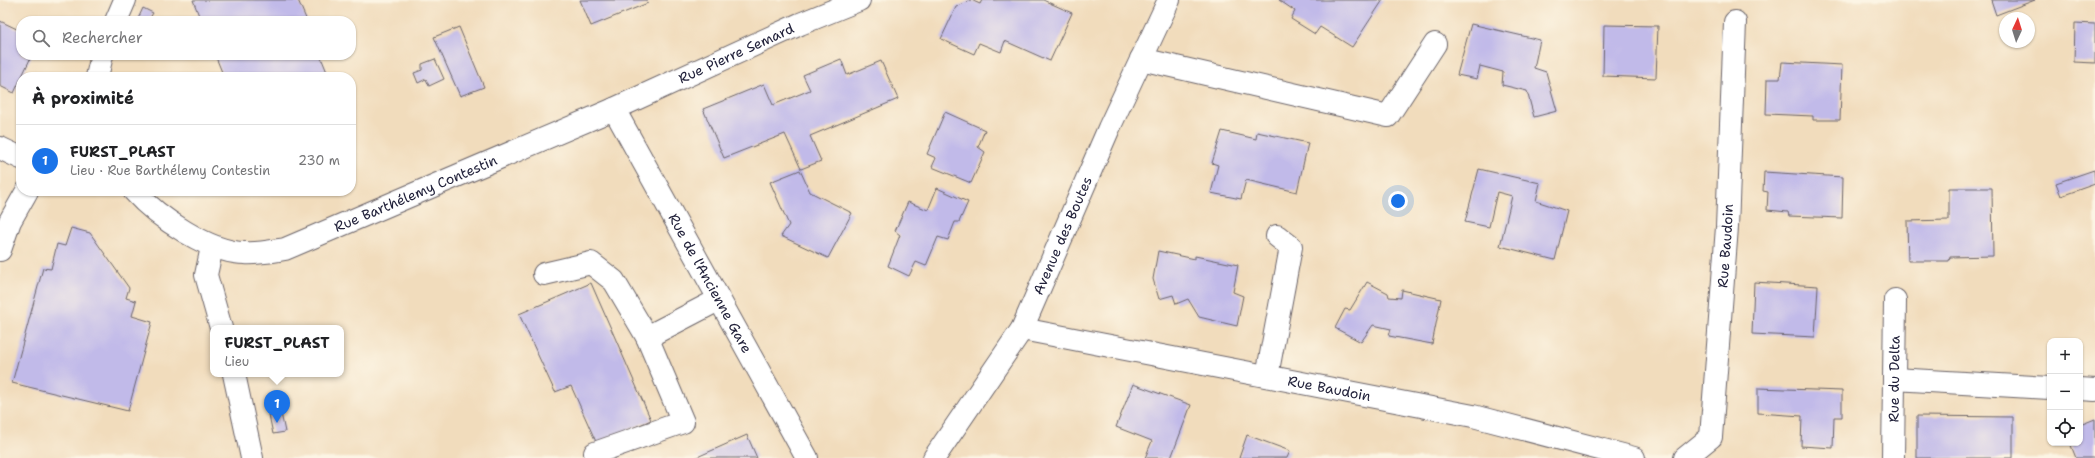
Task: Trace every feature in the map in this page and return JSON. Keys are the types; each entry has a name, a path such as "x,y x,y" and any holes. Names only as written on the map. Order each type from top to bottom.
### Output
{"street":[{"path":"118,16 125,0"},
{"name":"Rue Pierre Semard","path":"614,109 800,24 859,0"},
{"name":"Avenue des Boutes","path":"934,458 1022,329 1141,59 1169,0"},
{"name":"Rue Baudoin","path":"1685,458 1711,437 1727,227 1735,22"},
{"path":"1141,59 1388,116 1435,44"},
{"path":"98,72 101,60"},
{"name":"Rue Barthélemy Contestin","path":"138,196 162,216 212,247 244,254 285,249 614,109"},
{"name":"Rue de l'Ancienne Gare","path":"614,109 718,300 807,458"},
{"path":"0,148 16,156"},
{"path":"0,250 10,221 24,196"},
{"path":"1267,376 1291,247 1277,236"},
{"path":"212,247 206,275 220,325"},
{"path":"544,274 591,263 614,280 647,337 683,422 595,453"},
{"path":"647,337 718,300"},
{"name":"Rue du Delta","path":"1892,458 1895,300"},
{"name":"Rue Baudoin","path":"1022,329 1473,416 1634,458"},
{"path":"235,377 252,458"},
{"path":"1894,379 2047,388"},
{"path":"2083,390 2095,390"}],"building":[{"path":"193,0 298,0 305,16 199,16"},
{"path":"580,0 647,0 648,3 591,26"},
{"path":"971,0 980,4 982,0 1043,0 1072,13 1050,61 1005,41 1001,52 979,43 974,54 941,39 956,7"},
{"path":"1279,0 1383,0 1352,47 1320,27 1315,34 1291,19 1295,11"},
{"path":"1991,0 2035,0 2004,12 1999,12 1999,14 1996,15"},
{"path":"143,8 153,13 151,16 139,16"},
{"path":"0,21 16,29 16,60 30,60 24,72 16,72 16,89 14,93 0,86"},
{"path":"2075,23 2095,24 2095,63 2074,62"},
{"path":"1471,24 1540,40 1534,68 1546,72 1557,111 1534,117 1527,91 1502,85 1503,72 1480,66 1477,79 1457,75"},
{"path":"1604,25 1658,26 1656,78 1603,76"},
{"path":"459,27 484,87 460,96 434,37"},
{"path":"435,59 444,79 429,86 426,79 418,83 414,73 422,70 422,64"},
{"path":"841,59 847,75 881,61 898,99 810,136 821,161 801,169 785,134 724,158 703,109 764,84 773,105 810,90 803,75"},
{"path":"217,60 322,60 327,72 222,72"},
{"path":"1782,62 1842,65 1840,120 1813,120 1813,116 1766,114 1767,79 1780,79"},
{"path":"945,112 985,130 978,147 985,152 971,183 932,167 936,158 927,154"},
{"path":"1222,131 1256,139 1257,132 1308,143 1297,192 1246,180 1241,199 1211,193 1218,165 1212,163"},
{"path":"1479,169 1540,183 1536,201 1567,211 1555,260 1500,246 1512,196 1497,192 1489,227 1465,222"},
{"path":"800,170 810,192 852,213 828,258 781,236 789,225 770,182"},
{"path":"2094,170 2095,184 2061,196 2056,183"},
{"path":"1764,172 1843,177 1842,218 1789,216 1788,212 1767,210 1768,192 1763,191"},
{"path":"937,188 968,202 959,222 955,222 948,240 938,237 926,266 916,262 909,276 888,266 900,235 895,231 908,202 928,210"},
{"path":"1949,188 1992,188 1993,256 1950,257 1949,261 1908,261 1907,221 1949,220"},
{"path":"71,228 90,233 129,288 126,298 136,301 132,316 152,322 128,411 12,383 43,268 51,269 57,244 65,246"},
{"path":"1158,251 1195,259 1195,256 1238,265 1233,292 1243,296 1237,326 1199,317 1188,299 1176,304 1173,295 1159,299 1153,279"},
{"path":"1367,282 1388,293 1389,297 1401,298 1402,290 1441,299 1432,344 1389,336 1391,329 1373,325 1361,342 1335,328 1345,309 1350,310"},
{"path":"1754,282 1818,286 1815,337 1752,334"},
{"path":"591,283 651,420 597,444 571,386 555,392 519,314"},
{"path":"1133,384 1191,405 1171,458 1145,458 1152,441 1116,427"},
{"path":"1758,388 1842,391 1842,417 1834,417 1833,448 1801,446 1802,416 1758,413"},
{"path":"281,413 285,432 273,434 269,415"},
{"path":"1917,416 2013,417 2013,458 1917,458"},
{"path":"2095,419 2095,458 2076,458 2071,446 2083,446 2083,424"},
{"path":"747,435 757,458 695,458"},
{"path":"1247,435 1290,451 1287,458 1239,458"}],"place":[{"name":"FURST_PLAST","path":"277,423"}]}
